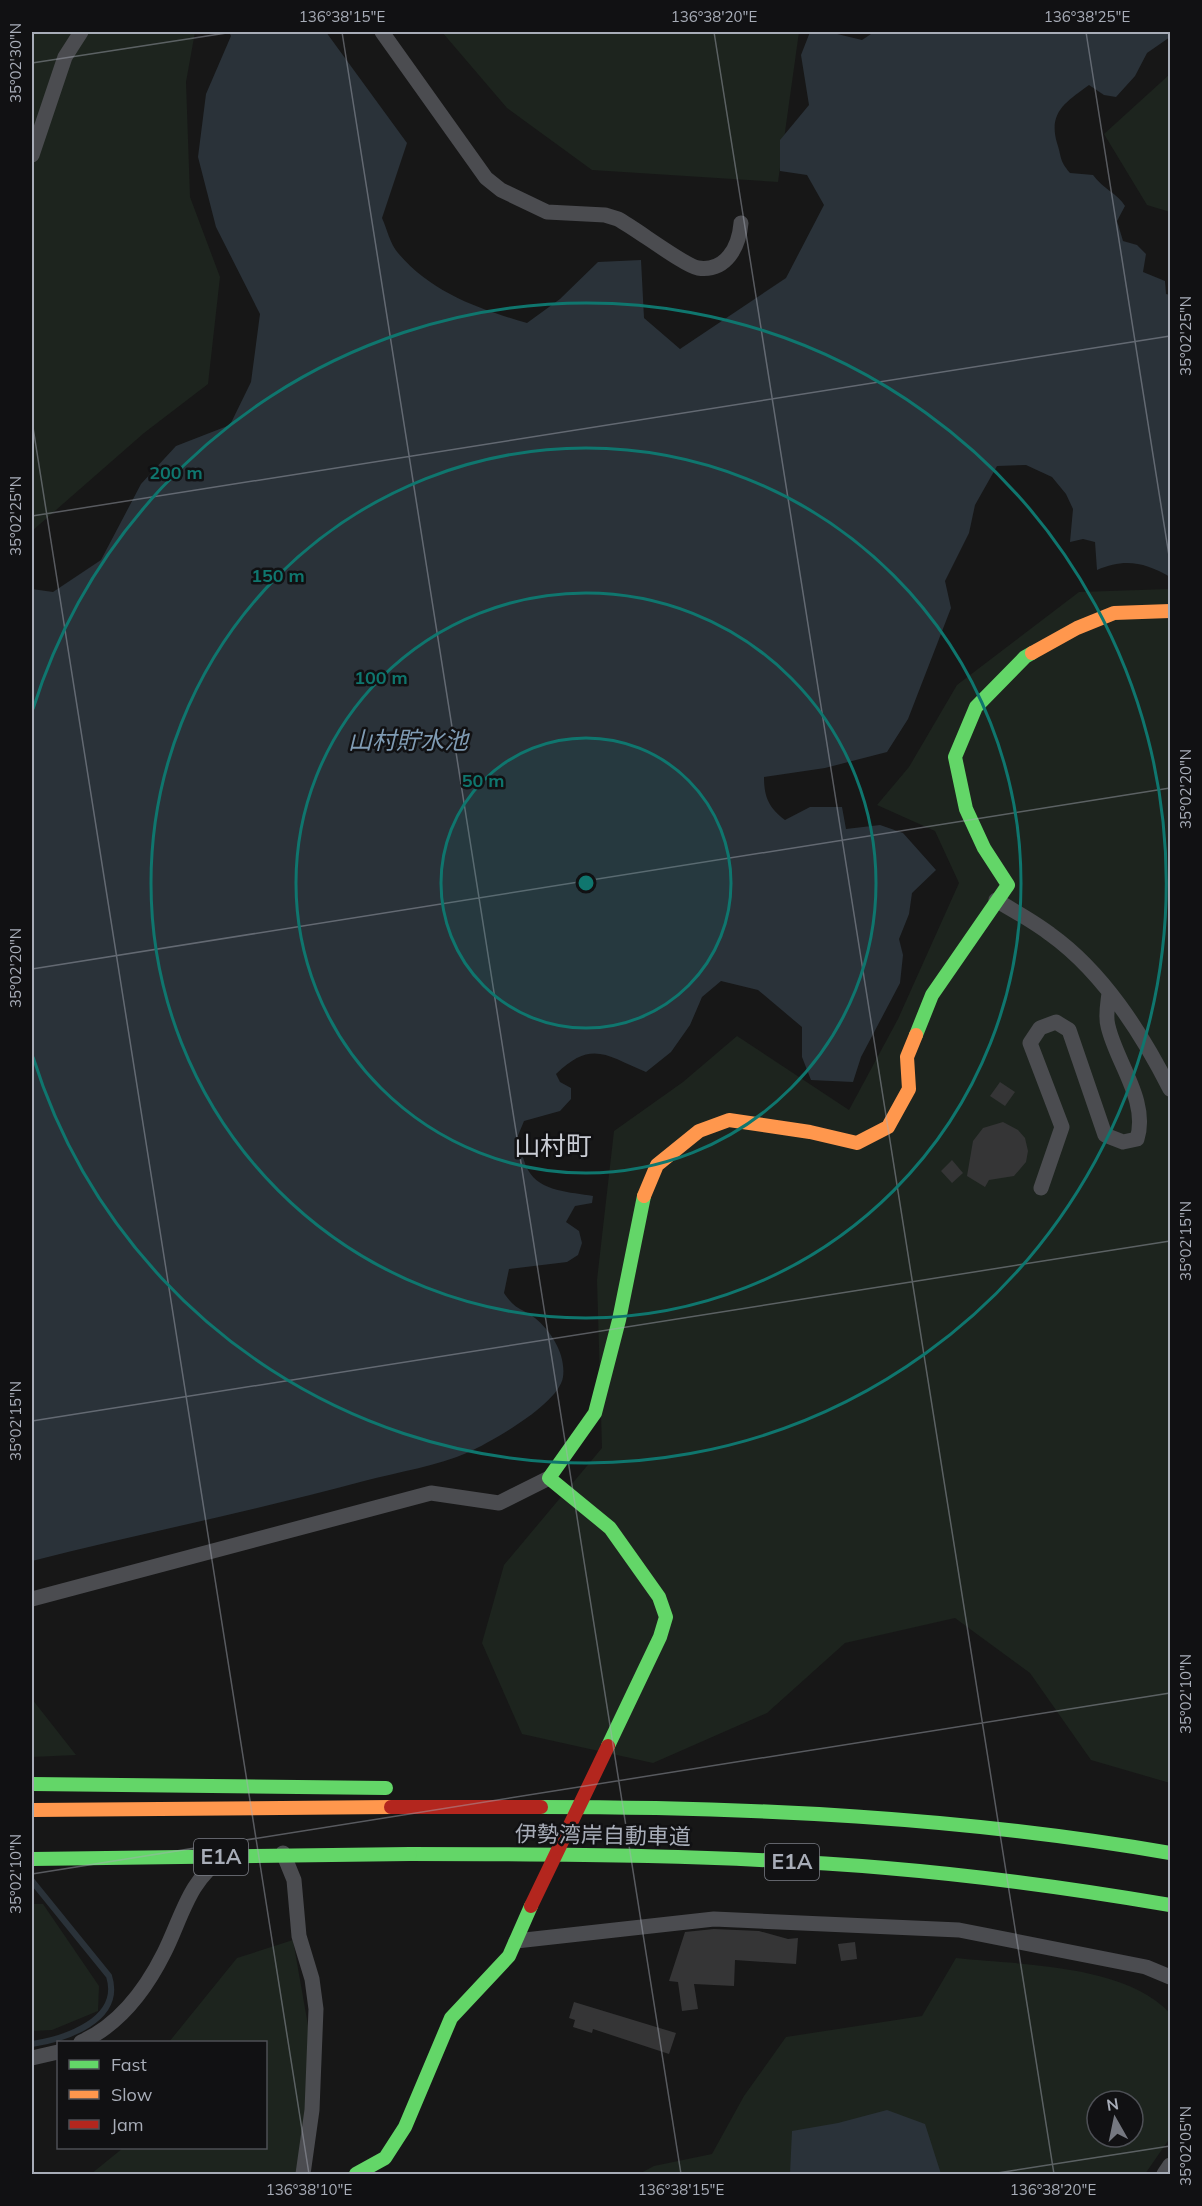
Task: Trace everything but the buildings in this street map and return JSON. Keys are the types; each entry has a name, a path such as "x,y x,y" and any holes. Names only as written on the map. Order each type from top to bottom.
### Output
{"main road":[{"path":"356,2175 385,2158 405,2127 451,2018 509,1956 660,1636 666,1617 659,1597 610,1528 549,1478 595,1413 619,1320 642,1201 657,1164 699,1131 729,1120 810,1132 857,1143 888,1127 909,1089 907,1057 932,994 1008,885 984,848 966,809 955,757 976,707 1025,657 1077,628 1114,613 1170,611"},
{"path":"32,1784 395,1788"},
{"name":"E1A","path":"548,1793 681,1808"},
{"name":"伊勢湾岸自動車道","path":"32,1810 408,1807 681,1808 926,1820 1038,1832 1170,1852"},
{"name":"伊勢湾岸自動車道","path":"32,1859 410,1854 646,1856 919,1870 1032,1882 1170,1905"}],"street":[{"path":"32,155 65,57 81,32"},
{"path":"381,32 486,177 527,204 547,212 605,215 618,219 696,268 713,268 725,260 738,242 741,223"},
{"path":"996,900 1050,934 1085,963 1149,1051 1170,1089"},
{"path":"1041,1188 1062,1127 1030,1043 1033,1035 1040,1028 1056,1022 1070,1030 1105,1135 1123,1142 1137,1139 1141,1126 1135,1097 1107,1025 1109,993"},
{"path":"32,1599 431,1493 499,1503 549,1478"},
{"path":"85,2041 122,2014 147,1983 165,1952 189,1894 214,1864 250,1844 268,1844 282,1850 294,1880 299,1936 312,1979 316,2009 312,2110 303,2175"},
{"path":"516,1941 714,1919 959,1930 1146,1967 1170,1977"},
{"path":"32,2058 57,2052"},
{"path":"1164,2175 1170,2165"}],"shaded area":[{"path":"32,32 195,32 186,82 190,197 220,277 208,384 144,433 32,531"},
{"path":"442,32 799,32 778,182 592,170 507,108"},
{"path":"1170,74 1170,212 1147,205 1104,134"},
{"path":"1170,589 1170,1783 1091,1760 1030,1673 955,1618 845,1643 767,1713 653,1763 522,1734 482,1643 504,1565 602,1448 597,1280 614,1131 683,1082 737,1036 849,1110 898,1019 959,883 935,831 877,805 909,767 957,685 1079,592"},
{"path":"32,1699 76,1755 32,1757"},
{"path":"32,1904 43,1904 99,1986 98,2011 52,2030 32,2031"},
{"path":"293,1940 319,2088 299,2171 292,2174 91,2174 122,2149 267,2149 267,2041 170,2041 237,1958"},
{"path":"956,1958 1040,1966 1099,1976 1126,1985 1150,1997 1170,2013 1170,2138 1145,2174 639,2174 654,2166 712,2154 744,2096 786,2037 922,2016"}],"water":[{"name":"山村貯水池","path":"229,32 326,32 407,143 382,218 395,249 411,267 426,279 457,298 527,323 560,299 598,262 641,260 644,318 680,349 786,278 824,205 807,175 780,171 780,140 809,105 801,55 810,32 829,32 862,40 874,32 1170,32 1170,37 1147,53 1135,76 1116,97 1104,95 1089,85 1066,103 1057,116 1055,132 1061,159 1070,173 1093,175 1125,206 1117,221 1123,241 1137,245 1146,254 1143,272 1165,281 1166,294 1170,295 1170,577 1152,568 1134,563 1116,564 1097,570 1095,542 1083,539 1070,542 1073,509 1066,494 1052,477 1026,465 997,466 975,505 969,533 945,581 951,608 908,719 887,752 825,768 764,777 768,802 785,820 810,807 842,807 846,829 880,825 903,833 936,870 912,893 909,914 899,939 903,955 900,983 861,1057 853,1082 811,1080 802,1057 802,1027 758,990 721,981 702,997 690,1025 671,1052 646,1072 610,1056 590,1054 569,1063 556,1074 560,1082 571,1088 571,1099 560,1111 524,1121 517,1138 528,1170 540,1183 557,1190 593,1196 592,1203 575,1206 566,1222 579,1231 582,1243 578,1255 567,1262 509,1269 504,1293 515,1306 535,1318 547,1330 557,1344 562,1360 563,1377 559,1388 538,1410 493,1439 469,1452 444,1461 32,1561 32,589 53,592 101,560 141,484 176,446 230,425 251,382 260,314 216,227 198,157 206,94 231,36"},
{"path":"887,2110 925,2124 941,2174 790,2174 792,2131 838,2123"}],"waterway":[{"path":"32,1881 109,1976 111,1991 108,2004 88,2025 75,2032 32,2044"}],"traffic: fast":[{"path":"916,1035 932,995 1008,885 984,848 966,809 955,757 976,707 1025,657 1032,653"},
{"path":"608,1746 660,1637 666,1617 659,1597 610,1528 549,1478 595,1413 619,1320 644,1196"},
{"path":"32,1784 386,1788"},
{"path":"541,1807 699,1809 857,1817 1014,1831 1170,1853"},
{"path":"410,1854 648,1856 827,1864 993,1879 1170,1905"},
{"path":"32,1859 410,1854"},
{"path":"356,2174 385,2158 405,2127 451,2018 509,1956 531,1906"}],"traffic: slow":[{"path":"1032,653 1077,628 1114,613 1170,611"},
{"path":"644,1196 657,1165 699,1131 729,1120 810,1132 857,1143 888,1127 909,1089 907,1057 916,1035"},
{"path":"32,1810 391,1807"}],"traffic: jam":[{"path":"531,1906 608,1746"},
{"path":"391,1807 541,1807"}],"district":[{"name":"山村町","path":"553,1146"}]}
